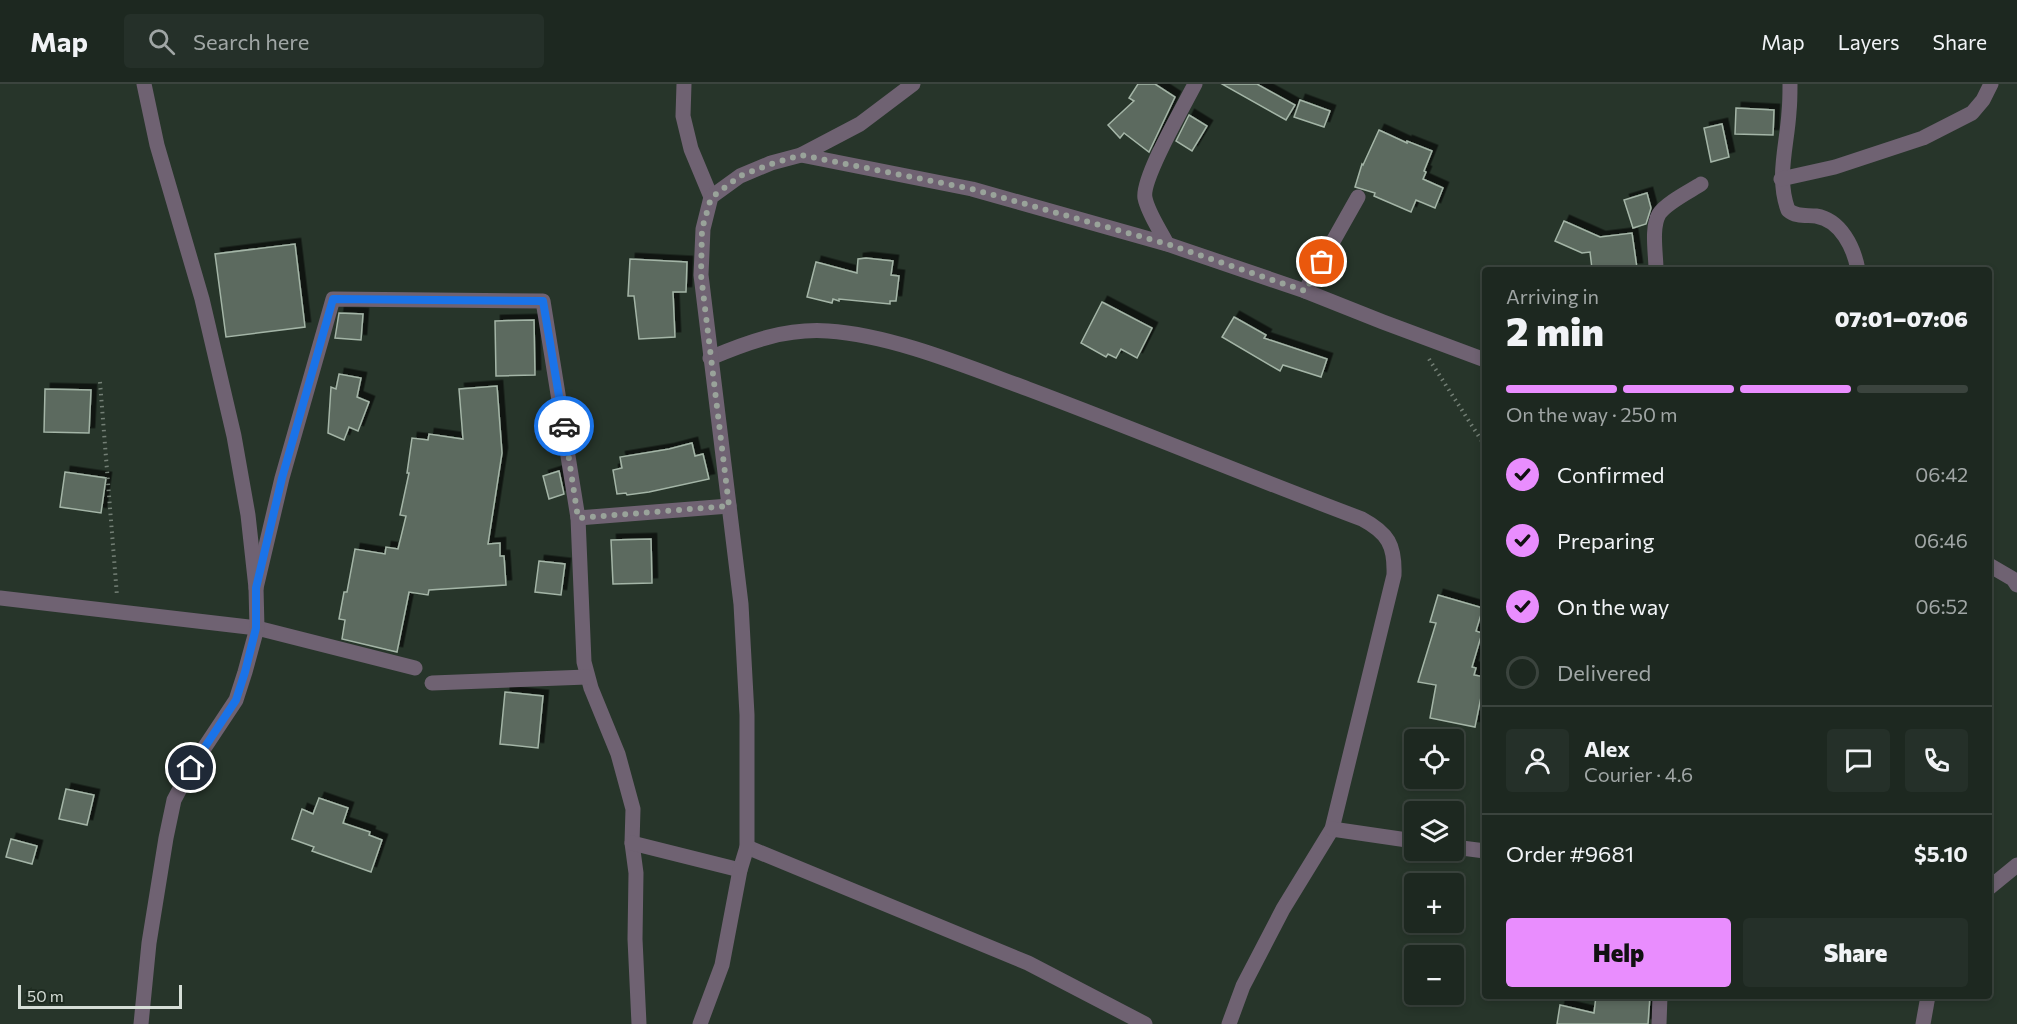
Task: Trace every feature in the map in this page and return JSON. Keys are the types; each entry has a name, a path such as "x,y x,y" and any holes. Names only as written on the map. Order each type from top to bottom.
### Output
{"street":[{"path":"141,1024 150,943 174,800 191,768 236,700 256,628 256,588 248,515 234,436 202,299 157,145 144,84"},
{"path":"684,84 682,116 691,149 711,198"},
{"path":"700,1024 722,965 747,847 747,715 742,626 737,560 701,275 702,229 711,198 740,176 801,155 860,124 913,84"},
{"path":"1167,244 1145,200 1144,189 1195,84"},
{"path":"1790,84 1790,112 1781,179 1788,210 1799,215 1818,216 1835,224 1850,246 1857,267"},
{"path":"1781,179 1835,167 1923,138 1972,113 1983,100 1991,84"},
{"path":"801,155 972,189 1167,244 1305,291 1482,359"},
{"path":"1656,267 1655,230 1658,215 1663,209 1701,184"},
{"path":"1305,291 1358,197"},
{"path":"256,588 282,478 333,299 543,301 578,518 584,662 587,677 626,778 633,809 632,843 636,873 634,939 639,1024"},
{"path":"710,358 749,342 789,332 828,331 874,338 952,361 1101,417 1362,519 1377,527 1387,537 1395,558 1394,575 1332,829 1283,909 1243,986 1228,1024"},
{"path":"578,518 729,506"},
{"path":"1992,567 2013,579 2017,585"},
{"path":"0,598 256,628 415,668"},
{"path":"432,683 587,677"},
{"path":"1332,829 1404,840"},
{"path":"632,843 741,870"},
{"path":"747,847 1028,963 1145,1024"},
{"path":"1464,848 1482,851"},
{"path":"1992,886 2017,865"},
{"path":"1659,999 1659,1024"},
{"path":"1923,1024 1927,999"}],"path":[{"path":"1413,333 1482,442"},
{"path":"100,382 118,611"}],"building":[{"path":"1138,84 1155,84 1175,97 1149,152 1124,133 1120,138 1108,125 1134,101 1129,98"},
{"path":"1222,84 1257,84 1295,105 1286,120"},
{"path":"1300,100 1330,111 1324,127 1294,117"},
{"path":"1736,108 1774,110 1773,135 1735,134"},
{"path":"1189,115 1207,126 1192,151 1176,141"},
{"path":"1722,124 1729,157 1711,162 1704,128"},
{"path":"1379,130 1432,151 1423,179 1443,188 1435,208 1416,200 1411,212 1374,196 1375,193 1355,187 1362,164"},
{"path":"1647,193 1651,208 1646,224 1633,228 1624,200"},
{"path":"1564,221 1600,237 1632,233 1637,267 1592,267 1590,252 1582,253 1555,241"},
{"path":"295,244 305,327 226,337 215,254"},
{"path":"630,259 687,262 686,292 673,292 675,337 639,339 634,296 628,296"},
{"path":"858,259 893,261 891,275 899,276 896,301 890,301 890,304 833,299 832,303 807,297 816,262 857,273"},
{"path":"1102,302 1152,328 1137,358 1121,349 1116,358 1108,354 1106,357 1081,343"},
{"path":"339,313 363,314 361,340 335,338"},
{"path":"1234,317 1266,335 1264,338 1327,359 1321,377 1283,365 1280,371 1222,337"},
{"path":"534,320 535,375 496,376 495,321"},
{"path":"339,374 361,378 357,397 369,402 358,431 349,427 344,440 328,433 331,387 336,389"},
{"path":"497,386 502,453 488,544 500,543 500,556 504,556 506,585 429,590 428,595 409,592 397,652 342,639 345,620 339,619 355,549 385,554 386,547 398,549 406,516 400,515 409,473 407,473 412,438 428,440 429,434 463,439 459,389"},
{"path":"45,389 91,390 89,433 44,432"},
{"path":"692,443 695,456 703,454 709,479 649,492 617,494 613,470 622,468 620,457"},
{"path":"559,471 564,494 549,499 543,476"},
{"path":"65,472 106,478 101,513 60,507"},
{"path":"651,539 652,583 613,584 611,540"},
{"path":"539,561 565,564 561,595 535,592"},
{"path":"1438,595 1482,608 1476,631 1482,633 1472,667 1476,668 1474,675 1482,676 1482,692 1475,727 1430,718 1436,685 1418,682 1436,623 1430,622"},
{"path":"505,692 543,696 538,748 500,744"},
{"path":"66,789 94,795 87,825 59,819"},
{"path":"319,798 348,808 343,823 370,832 369,835 382,840 371,872 312,851 314,847 292,839 302,809 313,814"},
{"path":"11,839 37,846 32,864 6,857"},
{"path":"1596,999 1650,999 1648,1024 1557,1024 1560,1005 1594,1013"}],"way so far":[{"path":"564,426 578,518 729,506 701,275 702,229 711,198 740,176 801,155 972,189 1167,244 1305,291 1322,262"}],"route":[{"path":"191,768 236,700 245,672 256,628 256,588 282,478 333,299 543,301 564,426"}]}
